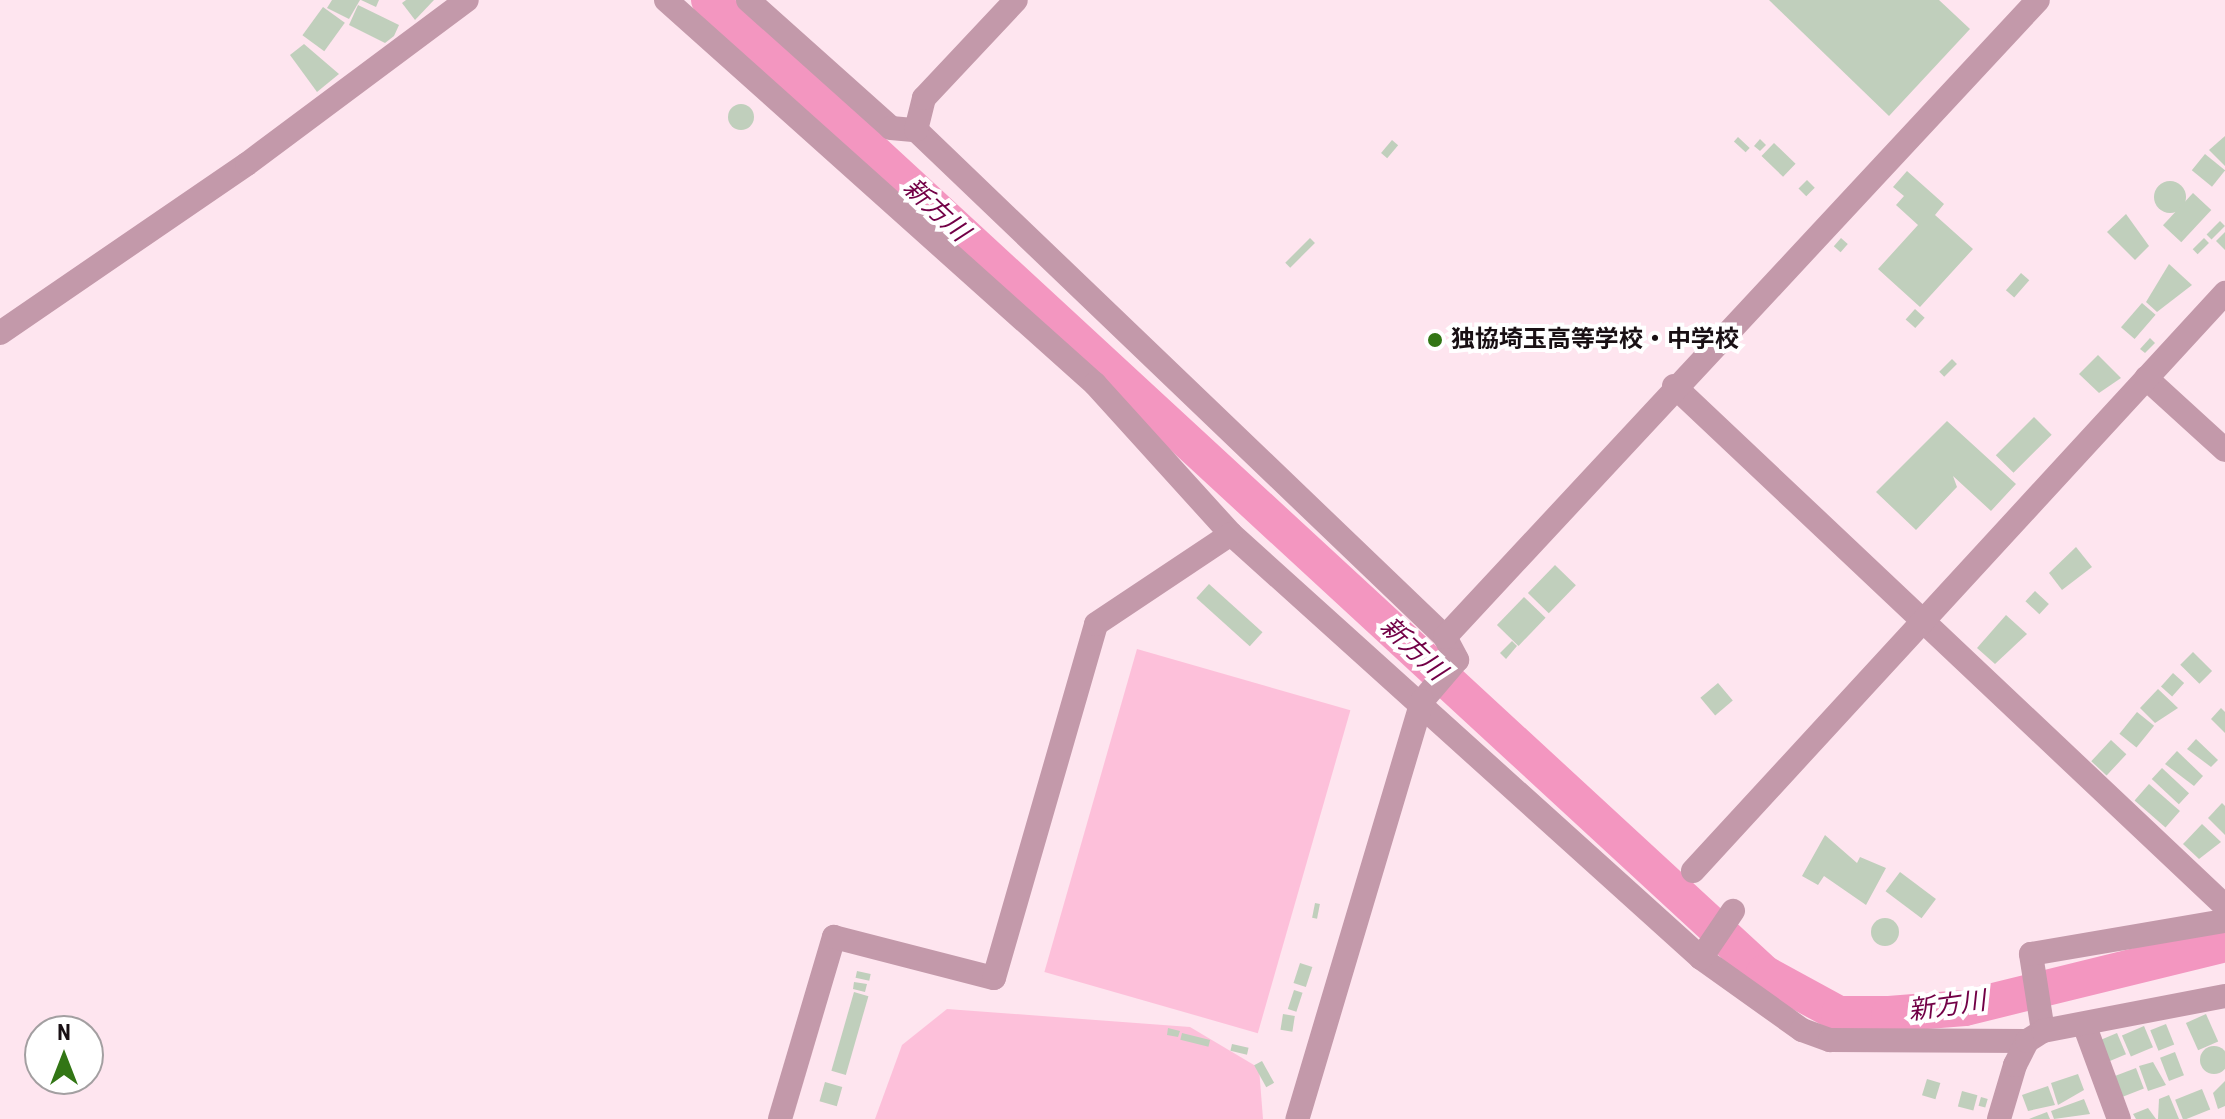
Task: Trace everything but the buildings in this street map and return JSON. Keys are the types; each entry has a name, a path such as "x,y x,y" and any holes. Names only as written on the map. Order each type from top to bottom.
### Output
{"street":[{"path":"0,333 247,164 467,0"},
{"path":"666,0 1143,429 1231,534 1427,694 1701,958 1802,1030 1830,1040 2035,1036 2225,996"},
{"path":"748,0 891,128 916,130 1445,637 1457,660 1427,694 1297,1119"},
{"path":"916,130 924,98 1016,0"},
{"path":"1445,637 1674,386 2038,0"},
{"path":"1693,871 2225,293"},
{"path":"2146,378 2225,450"},
{"path":"1674,386 2225,906"},
{"path":"780,1119 834,937 994,978 1096,624 1231,534"},
{"path":"1701,958 1733,911"},
{"path":"1999,1119 2035,1036 2031,954 2225,921"},
{"path":"2084,1024 2119,1119"}],"shaded area":[{"path":"1137,649 1350,710 1258,1033 1044,972"},
{"path":"947,1009 1190,1027 1259,1068 1263,1119 875,1119 902,1045"}],"waterway":[{"name":"新方川","path":"709,0 1764,973 1839,1014 1889,1014 1965,1008 2225,944"}],"place":[{"name":"独協埼玉高等学校・中学校","path":"1435,340"}]}
